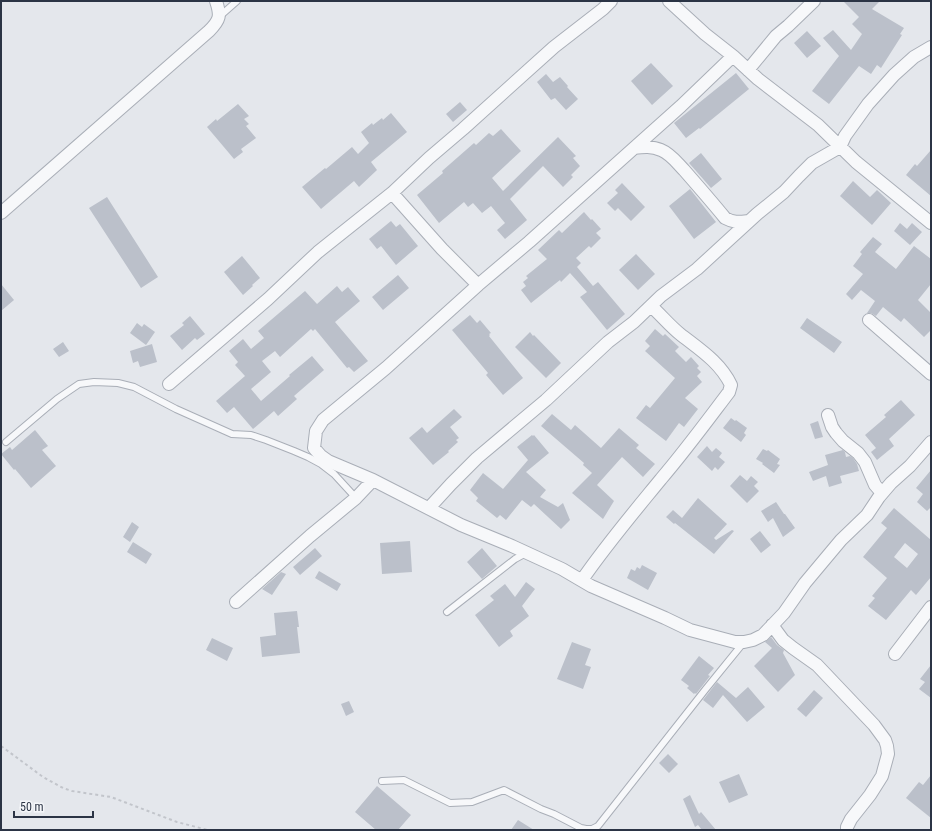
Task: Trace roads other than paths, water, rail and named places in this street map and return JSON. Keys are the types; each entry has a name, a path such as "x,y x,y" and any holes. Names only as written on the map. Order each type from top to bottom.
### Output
{"street":[{"path":"1,213 209,31 217,23 219,16 219,9 216,1"},
{"path":"169,384 268,298 318,252 392,193 554,46 603,9 611,1"},
{"path":"669,1 748,70 818,125 856,162 931,223"},
{"path":"748,70 776,36 814,1"},
{"path":"429,508 477,458 546,400 608,342 634,322 661,296 697,269 749,221 784,192 812,163 840,147 845,136 868,104 894,75 914,57 931,47"},
{"path":"733,56 634,148 529,242 478,285 386,368 323,420 316,431 314,448 328,461 372,480 461,525 562,569 591,586 690,630 735,642 744,642 753,640 763,635 784,613 805,583 842,540 867,515 890,483 910,466 931,442"},
{"path":"634,148 653,147 670,155 699,186 725,218 737,222 749,221"},
{"path":"392,193 442,250 478,285"},
{"path":"582,580 625,522 698,433 729,392 730,385 728,379 711,359 679,333 651,306"},
{"path":"869,320 931,374"},
{"path":"828,415 832,427 843,441 858,453 865,462 875,485 882,493"},
{"path":"236,602 310,536 356,498 372,480"},
{"path":"894,654 931,607"},
{"path":"772,625 783,640 817,665 874,724 885,740 888,754 882,776 870,795 851,819 847,830"}],"lane":[{"path":"219,16 237,1"},
{"path":"6,442 57,399 80,384 94,382 118,383 134,387 176,409 232,434 251,435 266,440 321,464 334,474 356,498"},
{"path":"447,612 515,559 526,553"},
{"path":"382,781 404,780 450,803 472,802 504,790 581,828 592,829 598,826 606,818 630,784 744,642"}]}
